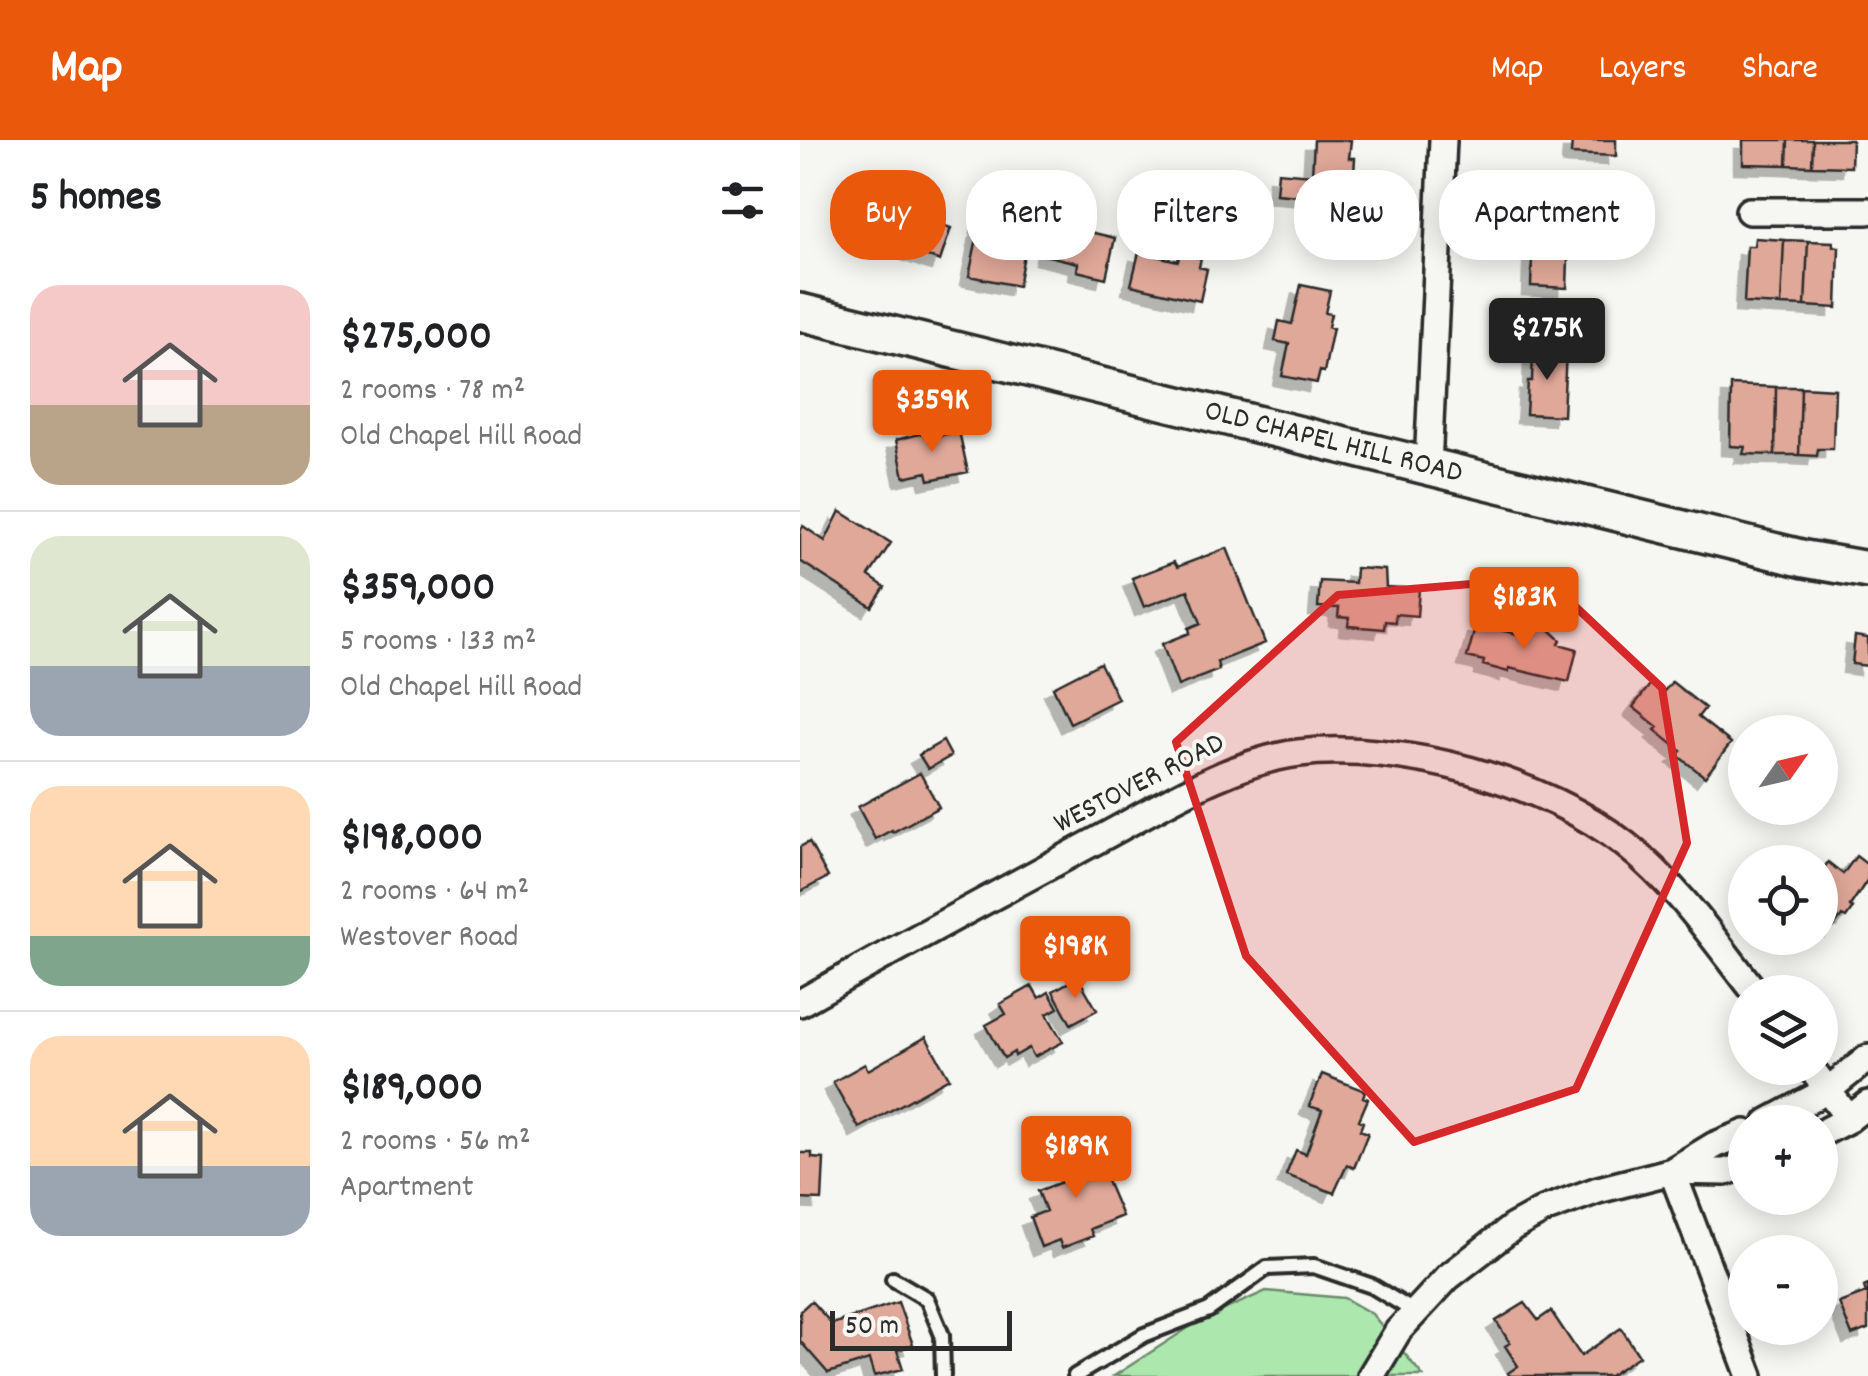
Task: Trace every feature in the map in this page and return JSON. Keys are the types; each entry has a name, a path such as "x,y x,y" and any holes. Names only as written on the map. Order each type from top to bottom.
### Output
{"street":[{"path":"1428,468 1443,140"},
{"path":"1749,211 1868,212"},
{"name":"OLD CHAPEL HILL ROAD","path":"800,312 1428,468 1805,559 1868,570"},
{"name":"WESTOVER ROAD","path":"800,1002 1201,785 1273,758 1299,753 1366,751 1412,756 1468,770 1539,795 1608,831 1667,882 1741,975"},
{"path":"1800,1105 1828,1090 1868,1058"},
{"path":"1824,1085 1858,1112"},
{"path":"1672,1171 1728,1140"},
{"path":"1672,1171 1750,1376"},
{"path":"1371,1376 1398,1331 1448,1277 1513,1226 1563,1202 1672,1171 1728,1171"}],"lane":[{"path":"1075,1376 1144,1336 1209,1310 1267,1268 1314,1266 1372,1286 1415,1312"},
{"path":"893,1279 927,1298 942,1335 943,1376"}],"highlighted area":[{"path":"1545,578 1662,688 1687,843 1576,1089 1414,1142 1246,956 1176,742 1338,595"}],"green space":[{"path":"1266,1291 1344,1298 1372,1314 1423,1376 1114,1376 1199,1321"}],"building":[{"path":"1314,140 1351,140 1349,158 1355,158 1354,170 1312,170"},
{"path":"1572,140 1616,140 1616,156 1571,154"},
{"path":"1743,140 1788,140 1787,165 1743,164"},
{"path":"1788,140 1813,140 1812,166 1787,165"},
{"path":"1813,140 1852,140 1851,167 1812,166"},
{"path":"1278,172 1294,173 1294,196 1276,194"},
{"path":"1097,234 1115,238 1106,278 1077,271 1078,263 1065,260 1097,260"},
{"path":"1755,238 1784,240 1781,305 1744,303 1747,246 1754,246"},
{"path":"1784,240 1808,241 1805,306 1781,305"},
{"path":"1808,241 1833,242 1833,246 1839,247 1837,308 1805,306"},
{"path":"972,260 1023,260 1018,286 969,276"},
{"path":"1137,260 1201,260 1199,267 1207,269 1200,301 1131,285"},
{"path":"1532,260 1568,260 1567,288 1531,286"},
{"path":"1301,285 1330,291 1325,313 1331,314 1328,327 1333,328 1324,372 1320,371 1317,383 1282,376 1289,344 1275,341 1279,321 1292,324"},
{"path":"1577,328 1598,329 1598,341 1576,341"},
{"path":"1533,348 1566,349 1563,416 1526,414"},
{"path":"1731,385 1776,387 1775,455 1743,454 1745,447 1730,446"},
{"path":"1776,387 1801,387 1799,455 1775,455"},
{"path":"1801,387 1835,389 1833,449 1818,449 1817,456 1799,455"},
{"path":"959,431 968,472 929,480 927,472 904,477 896,440 923,433 936,432 937,436"},
{"path":"840,511 891,543 869,576 885,587 872,607 800,561 803,526 825,541"},
{"path":"1227,548 1265,643 1217,662 1219,670 1178,686 1162,644 1190,633 1189,628 1201,623 1188,590 1144,607 1132,578 1174,562 1177,567"},
{"path":"1356,568 1385,570 1386,587 1419,589 1417,616 1395,614 1395,622 1385,621 1384,629 1348,626 1349,618 1338,617 1339,608 1318,607 1320,581 1355,583"},
{"path":"1529,622 1546,626 1561,640 1559,644 1577,649 1569,682 1509,668 1508,672 1467,657 1476,625 1527,636"},
{"path":"1855,636 1868,638 1868,666 1852,664"},
{"path":"1100,663 1118,699 1070,723 1053,687"},
{"path":"1652,682 1664,691 1672,682 1705,708 1698,717 1728,741 1728,747 1705,777 1677,755 1681,751 1633,707"},
{"path":"943,741 951,756 928,769 919,755"},
{"path":"920,773 939,807 875,839 858,807"},
{"path":"809,842 828,877 800,892 800,847"},
{"path":"1856,856 1868,865 1868,879 1850,906 1853,908 1838,921 1838,870 1843,874"},
{"path":"1078,977 1097,1010 1071,1024 1053,991"},
{"path":"1032,986 1039,998 1049,992 1058,1008 1047,1014 1063,1042 1034,1057 1029,1048 1004,1058 986,1025 1006,1014 1000,1004"},
{"path":"926,1037 949,1078 859,1128 833,1082 865,1064 868,1070"},
{"path":"1322,1074 1365,1091 1363,1097 1368,1099 1359,1120 1363,1122 1360,1130 1368,1133 1354,1168 1347,1165 1334,1193 1286,1175 1296,1150 1306,1154 1322,1110 1309,1106"},
{"path":"1087,1140 1122,1216 1090,1229 1093,1236 1062,1248 1059,1240 1041,1247 1030,1217 1046,1211 1038,1191 1072,1178 1061,1150"},
{"path":"800,1153 824,1159 822,1200 800,1199"},
{"path":"1868,1285 1868,1329 1852,1335 1839,1303 1866,1293 1864,1287"},
{"path":"811,1301 832,1324 898,1302 913,1345 897,1350 903,1369 874,1376 869,1360 828,1373 800,1341 800,1311"},
{"path":"1525,1303 1538,1320 1551,1311 1581,1356 1621,1328 1639,1356 1609,1376 1510,1376 1508,1373 1518,1366 1496,1321"}]}
